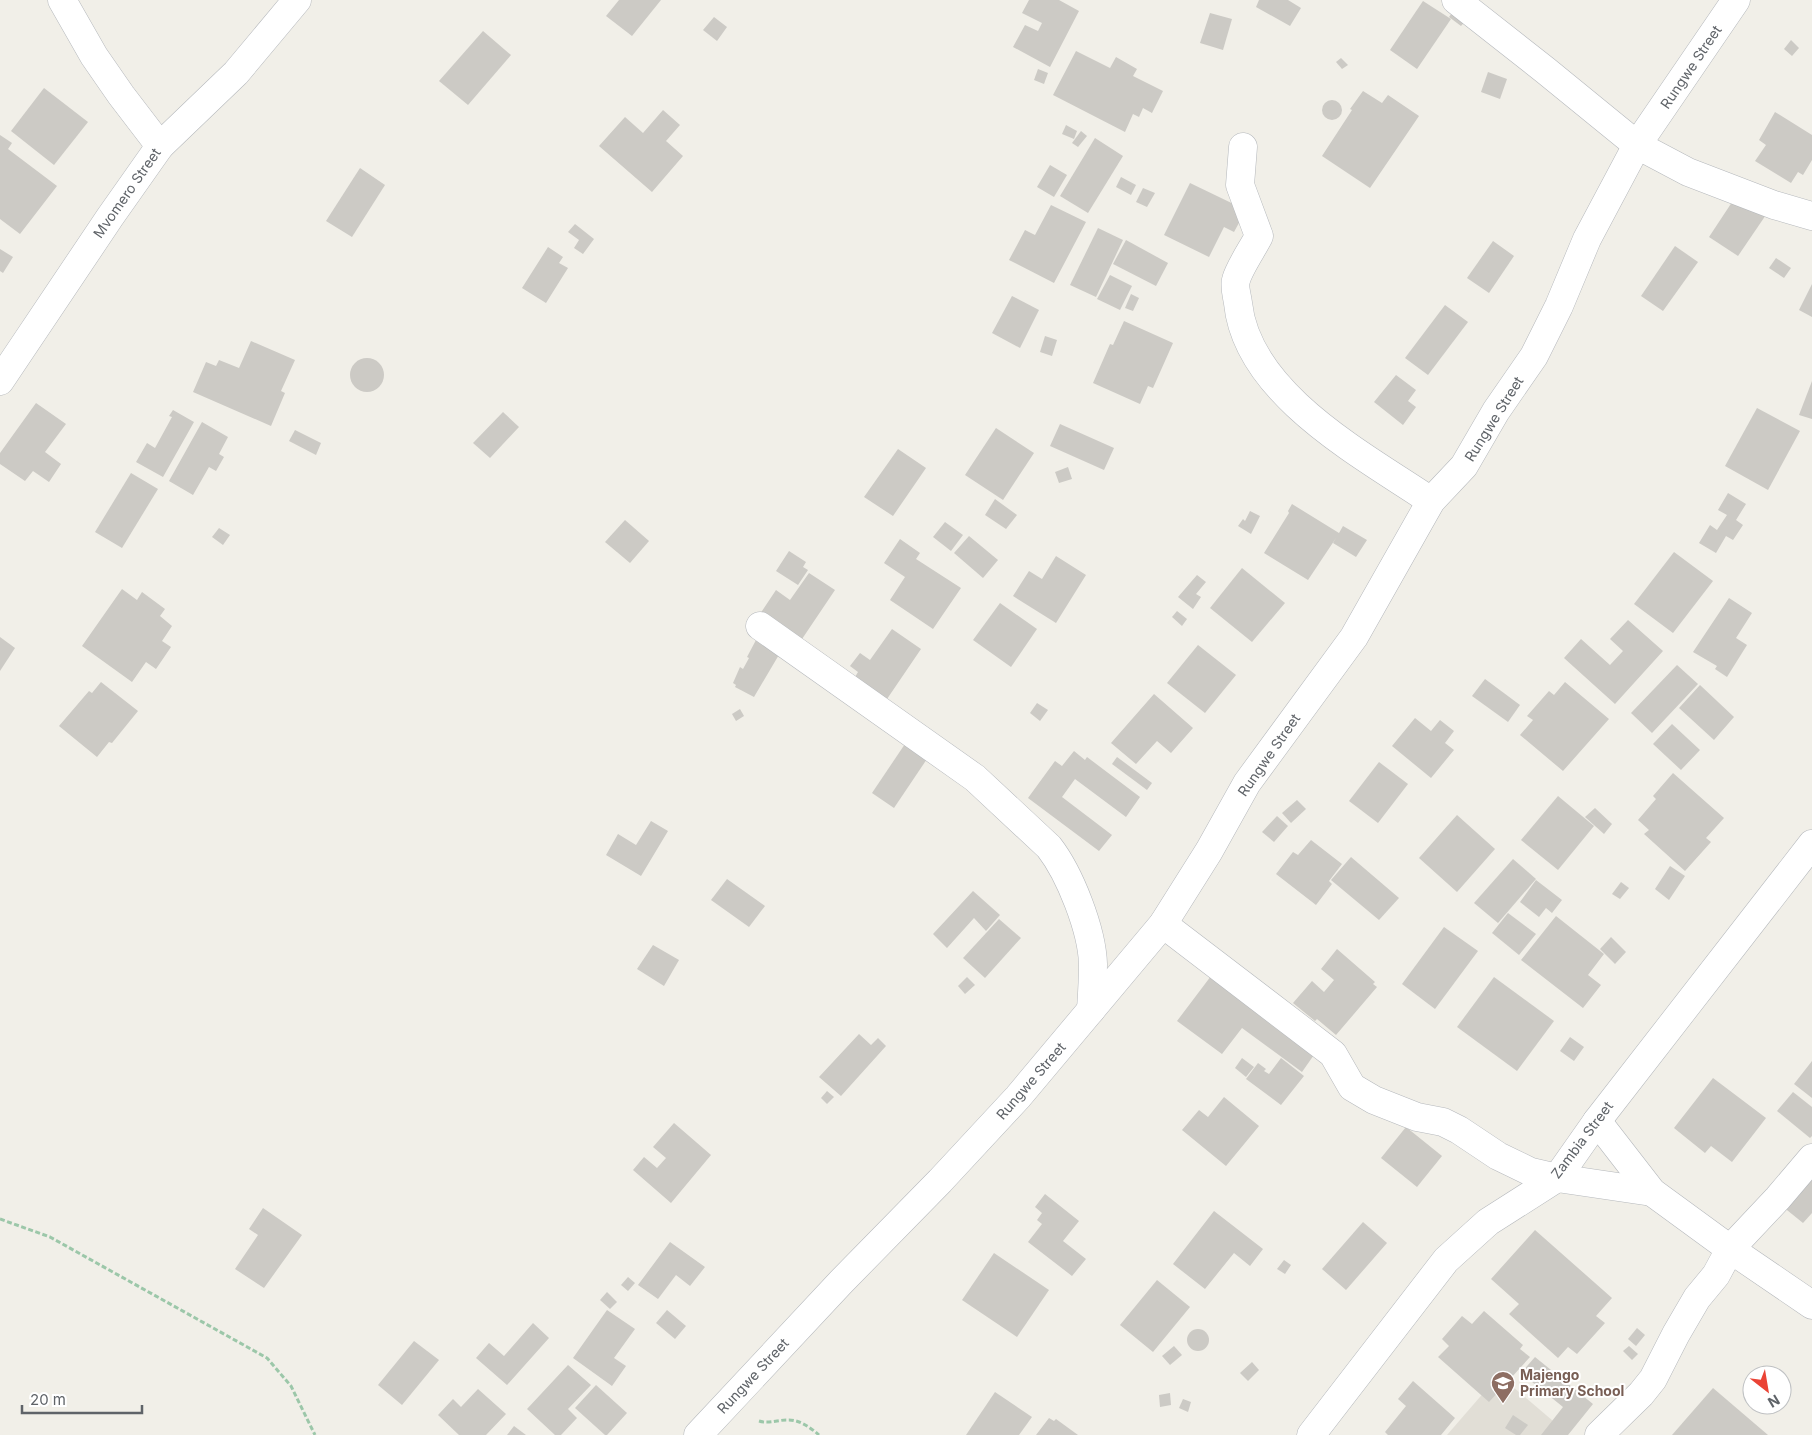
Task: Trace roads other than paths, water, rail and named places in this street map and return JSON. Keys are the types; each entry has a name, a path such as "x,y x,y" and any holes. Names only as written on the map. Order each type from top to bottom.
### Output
{"street":[{"path":"62,0 94,56 160,146"},
{"name":"Mvomero Street","path":"0,381 160,146 236,73 297,0"},
{"path":"1456,0 1546,70 1637,145 1696,175 1774,205 1812,216"},
{"name":"Rungwe Street","path":"698,1435 1018,1097 1163,924 1209,851 1247,783 1354,637 1432,501 1464,466 1496,411 1534,356 1558,306 1586,239 1637,145 1736,0"},
{"path":"1243,147 1240,185 1259,236 1236,281 1239,317 1246,337 1264,369 1283,392 1308,416 1370,461 1432,501"},
{"path":"760,626 975,778 1049,847 1059,859 1089,935 1093,963 1091,1010"},
{"name":"Zambia Street","path":"1311,1435 1446,1260 1488,1222 1557,1178 1597,1120 1812,844"},
{"path":"1163,924 1333,1054 1352,1088 1374,1100 1417,1117 1443,1122 1459,1130 1498,1156 1531,1172 1557,1178 1652,1192"},
{"path":"1597,1120 1652,1192 1730,1249 1812,1305"},
{"path":"1599,1435 1641,1394 1653,1379 1697,1298 1716,1275 1730,1249 1778,1198 1812,1158"}],"place":[{"name":"Majengo Primary School","path":"1503,1404"}]}
